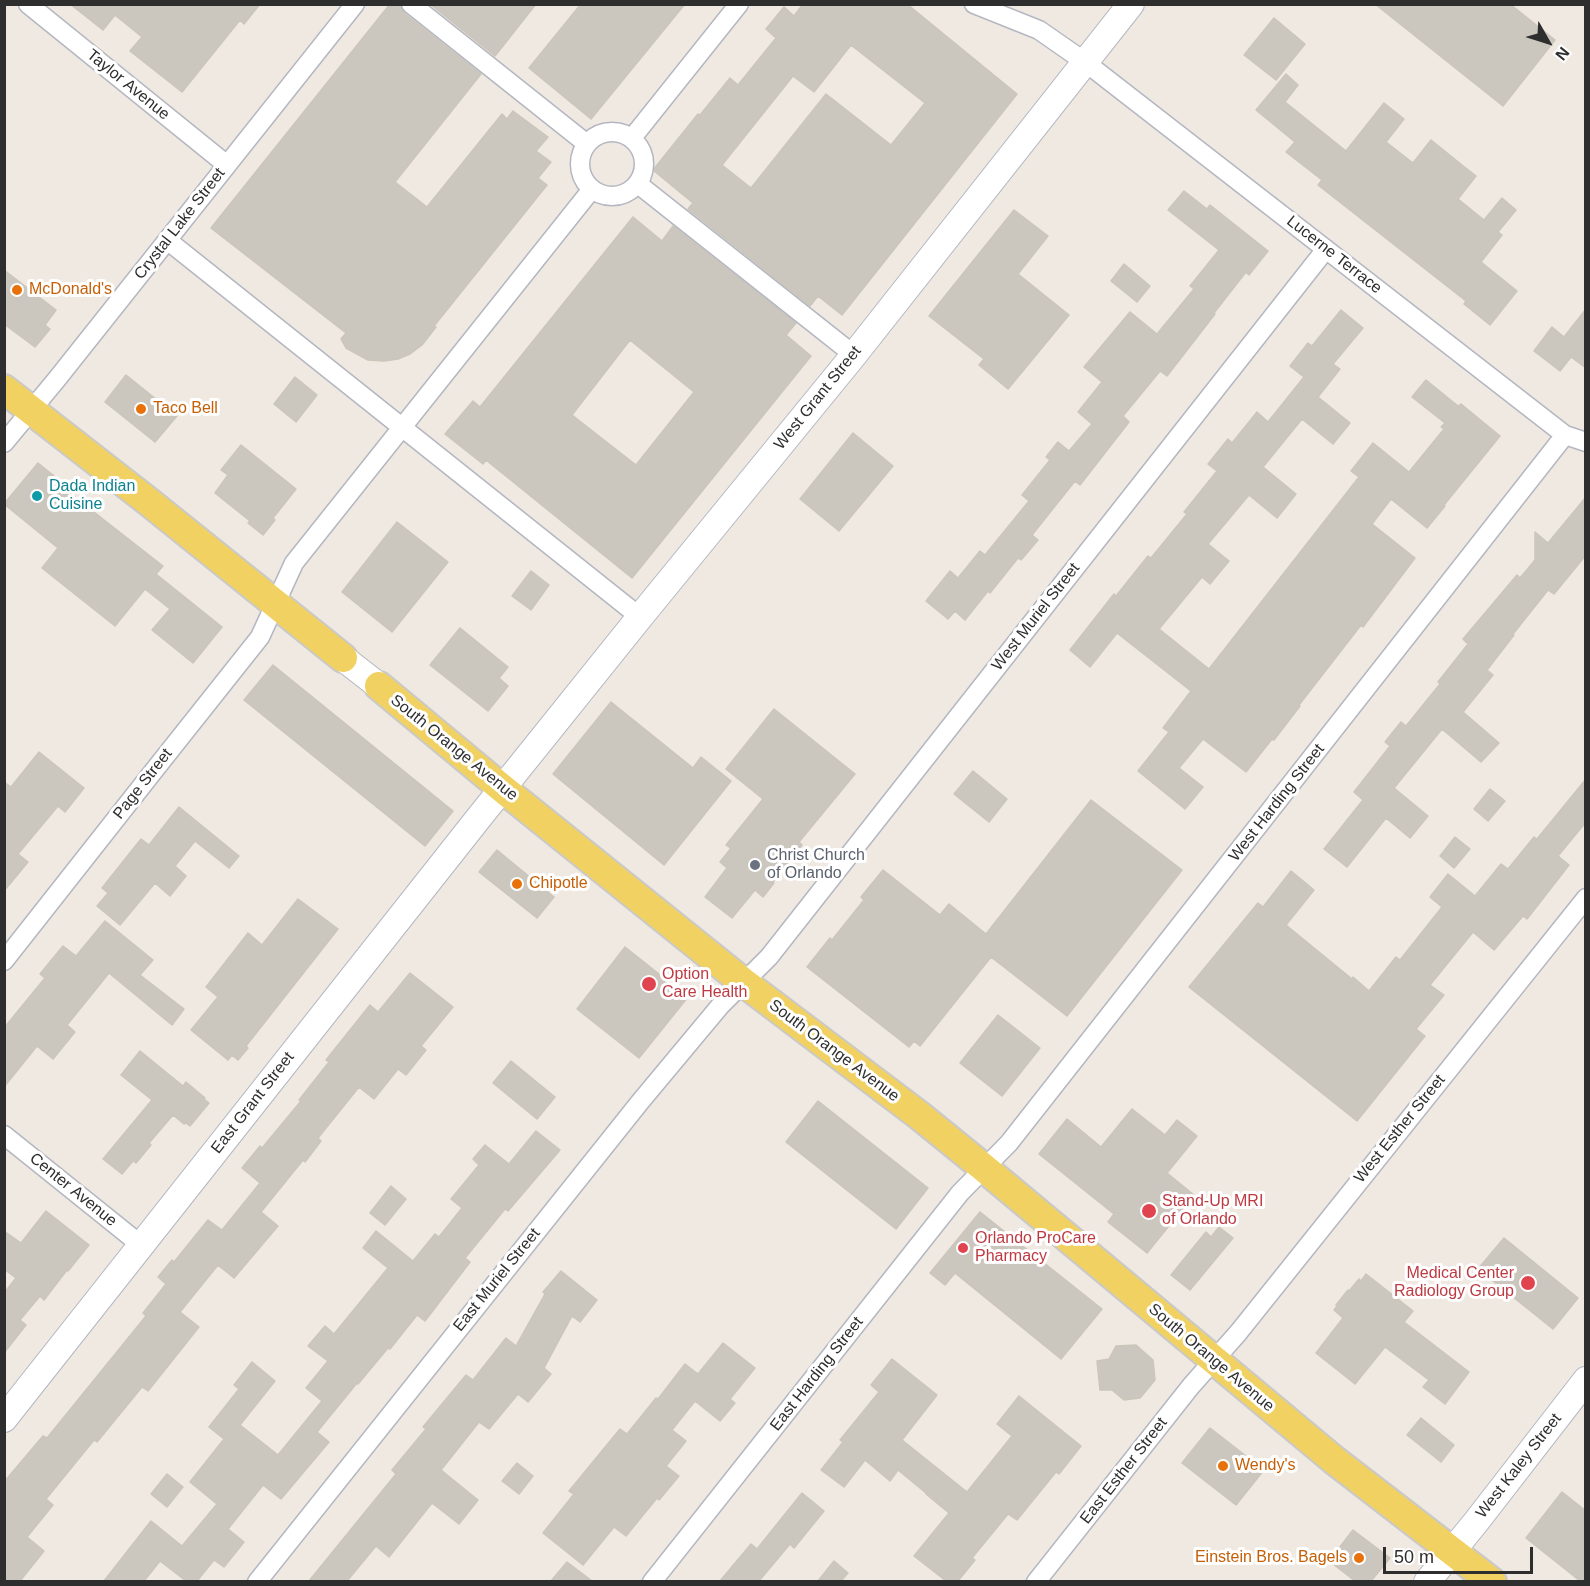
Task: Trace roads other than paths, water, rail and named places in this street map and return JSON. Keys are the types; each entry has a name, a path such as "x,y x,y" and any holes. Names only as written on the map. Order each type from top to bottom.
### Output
{"main road":[{"name":"South Orange Avenue","path":"4,389 343,658"},
{"name":"South Orange Avenue","path":"379,686 743,982 920,1116 1334,1460 1492,1581"}],"street":[{"name":"Taylor Avenue","path":"28,4 227,165"},
{"name":"Crystal Lake Street","path":"4,443 355,4"},
{"path":"411,4 587,144"},
{"path":"632,138 739,4"},
{"name":"Lucerne Terrace","path":"974,4 1039,30 1085,62 1565,435 1586,442"},
{"name":"West Grant Street","path":"503,789 854,355 1131,4"},
{"path":"609,132 621,132 632,138 641,148 645,160 644,173 638,184 628,192 616,196 603,195 592,189 584,180 580,167 581,155 587,144 597,135 609,132"},
{"path":"638,184 854,355"},
{"name":"Page Street","path":"4,961 260,638 294,563 592,189"},
{"path":"167,240 640,617"},
{"name":"West Muriel Street","path":"743,982 769,957 1326,249"},
{"name":"West Harding Street","path":"984,1168 1009,1143 1565,435"},
{"name":"South Orange Avenue","path":"343,658 379,686"},
{"name":"East Grant Street","path":"4,1419 503,789"},
{"name":"West Esther Street","path":"1214,1361 1586,898"},
{"name":"East Muriel Street","path":"256,1581 636,1106 743,982"},
{"name":"Center Avenue","path":"4,1135 141,1245"},
{"name":"East Harding Street","path":"652,1581 960,1193 984,1168"},
{"name":"East Esther Street","path":"1036,1581 1184,1395 1214,1361"},
{"name":"West Kaley Street","path":"1427,1581 1586,1380"}],"place":[{"name":"McDonald's","path":"17,290"},
{"name":"Taco Bell","path":"141,409"},
{"name":"Dada Indian Cuisine","path":"37,496"},
{"name":"Christ Church of Orlando","path":"755,865"},
{"name":"Chipotle","path":"517,884"},
{"name":"Option Care Health","path":"649,984"},
{"name":"Stand-Up MRI of Orlando","path":"1149,1211"},
{"name":"Orlando ProCare Pharmacy","path":"963,1248"},
{"name":"Medical Center Radiology Group","path":"1528,1283"},
{"name":"Wendy's","path":"1223,1466"},
{"name":"Einstein Bros. Bagels","path":"1359,1558"}]}
